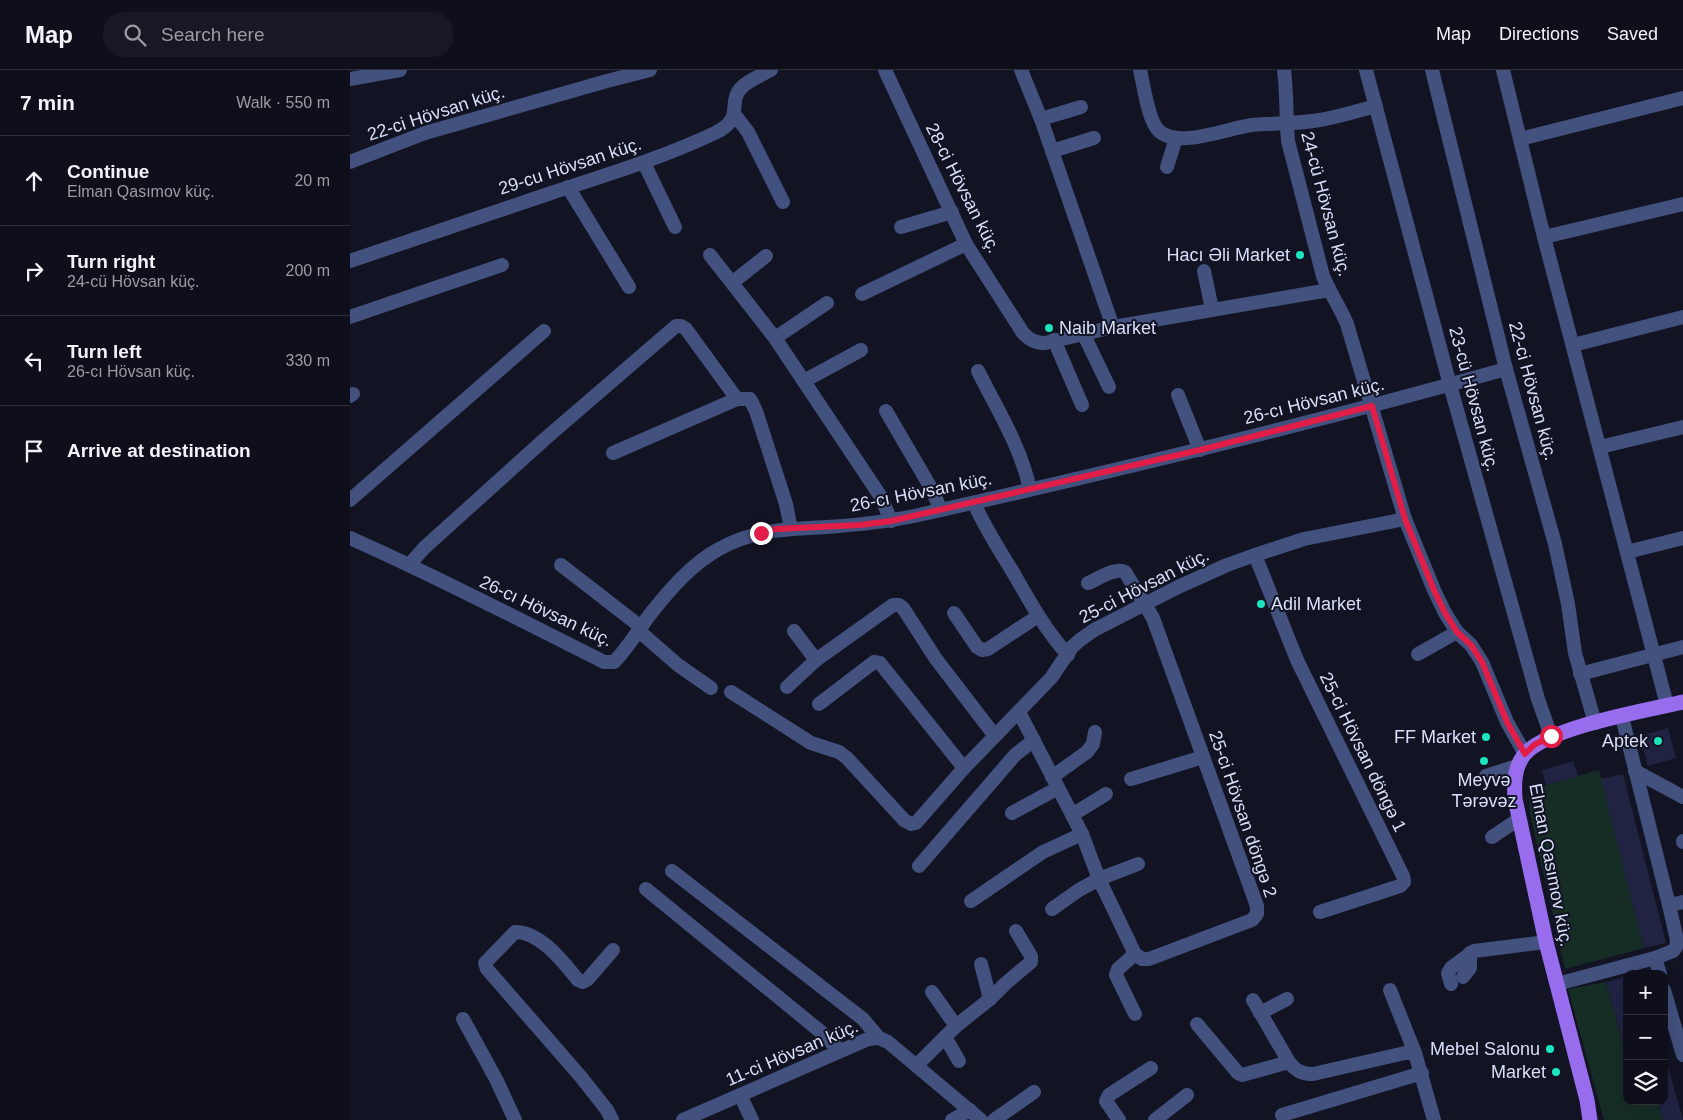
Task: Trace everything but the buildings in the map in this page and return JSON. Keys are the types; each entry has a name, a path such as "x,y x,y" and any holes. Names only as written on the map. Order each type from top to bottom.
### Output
{"main road":[{"path":"1521,760 1534,745 1551,736 1594,723 1683,702"},
{"name":"Elman Qasımov küç.","path":"1521,760 1514,786 1519,818 1546,942 1587,1100 1590,1120"}],"street":[{"path":"350,79 400,70"},
{"name":"22-ci Hövsan küç.","path":"350,162 425,133 650,70"},
{"path":"771,70 742,88 735,100 735,115 748,132 783,202"},
{"name":"28-ci Hövsan küç.","path":"885,70 966,244 1023,333 1037,343 1045,343 1083,333 1212,309 1329,290"},
{"path":"1021,70 1041,119 1113,327"},
{"path":"1140,70 1154,125 1160,133 1168,137 1192,138 1250,126 1321,120 1376,106"},
{"name":"24-cü Hövsan küç.","path":"1284,70 1287,89 1286,123 1288,141 1323,276 1344,316 1405,519 1445,613 1457,632 1471,645 1482,662 1521,760"},
{"name":"23-cü Hövsan küç.","path":"1366,70 1450,384 1535,689 1551,736"},
{"name":"22-ci Hövsan küç.","path":"1432,70 1506,368 1555,544 1568,604 1575,653 1594,723"},
{"path":"1503,70 1544,237 1667,706"},
{"path":"1520,139 1683,98"},
{"path":"1041,119 1081,107"},
{"name":"29-cu Hövsan küç.","path":"350,261 644,163 715,133 727,126 735,115"},
{"path":"1052,151 1094,138"},
{"path":"1167,167 1176,138"},
{"path":"644,163 675,226"},
{"path":"568,187 629,287"},
{"path":"1544,237 1683,204"},
{"path":"901,227 952,212"},
{"path":"862,294 966,244"},
{"path":"710,255 776,338 881,497 891,521"},
{"path":"733,282 766,256"},
{"path":"350,317 502,265"},
{"path":"1204,271 1212,309"},
{"path":"776,338 827,303"},
{"path":"1573,345 1683,317"},
{"path":"410,564 424,548 538,445 676,326 686,329 737,399"},
{"path":"350,500 544,331"},
{"path":"1083,333 1109,387"},
{"path":"1054,340 1082,405"},
{"path":"804,381 861,350"},
{"name":"26-cı Hövsan küç.","path":"350,538 410,564 604,662 614,662 653,611 684,576 703,559 737,540 776,529 860,525 891,521 974,503 1200,450 1372,406 1506,368"},
{"path":"978,371 1019,449 1025,465 1030,489"},
{"path":"1178,395 1200,450"},
{"path":"612,453 737,399 750,400 756,411 786,504 791,529"},
{"path":"886,411 932,488 940,510"},
{"path":"1600,447 1683,427"},
{"path":"974,503 1038,616 1056,642 1068,655"},
{"name":"25-ci Hövsan küç.","path":"731,692 811,743 839,752 847,758 904,820 912,824 916,823 964,768 1051,678 1072,647 1087,635 1144,604 1255,554 1304,539 1405,519"},
{"path":"1627,552 1683,538"},
{"name":"25-ci Hövsan döngə 1","path":"1255,554 1296,660 1403,876 1404,882 1400,886 1320,912"},
{"path":"560,565 640,629 678,665 711,688"},
{"name":"25-ci Hövsan döngə 2","path":"1088,583 1121,570 1125,572 1153,618 1257,906 1257,914 1252,920 1149,959 1142,959 1136,954"},
{"path":"787,687 816,660 892,606 899,605 903,608 936,659 995,736"},
{"path":"954,613 977,648 982,650 988,649 1038,616"},
{"path":"794,631 816,660"},
{"path":"1418,654 1457,632"},
{"path":"1580,674 1683,647"},
{"path":"819,704 874,662 880,663 964,768"},
{"path":"1019,712 1082,834 1099,879 1136,954 1118,969 1116,975 1135,1014"},
{"path":"1557,984 1655,958 1673,951 1676,947 1676,904 1635,771 1622,717"},
{"path":"1012,812 1055,782 1088,752 1095,732"},
{"path":"919,866 1015,755 1034,740"},
{"path":"1131,780 1203,757"},
{"path":"1486,776 1521,760"},
{"path":"1635,771 1683,797"},
{"path":"1072,815 1106,794"},
{"path":"1492,837 1519,818"},
{"path":"971,901 1043,852 1082,834"},
{"path":"1052,909 1099,879 1138,864"},
{"path":"672,870 863,1019 879,1038"},
{"path":"646,889 821,1032 840,1051"},
{"path":"916,1066 956,1026 990,999 1006,982 1030,962 1031,956 1016,931"},
{"path":"612,1120 607,1110 581,1077 487,969 486,963 515,932 522,932 551,948 578,980 583,982 588,979 613,950"},
{"path":"1457,981 1448,973 1451,968 1474,951 1546,942"},
{"path":"1655,958 1659,970"},
{"path":"981,964 990,999"},
{"path":"1390,990 1422,1073 1434,1120"},
{"path":"932,992 956,1026"},
{"path":"1260,1013 1288,999"},
{"path":"1253,1000 1293,1068 1303,1074 1313,1074 1405,1053 1415,1053"},
{"path":"1668,1004 1683,1055"},
{"path":"463,1019 496,1079 515,1120"},
{"path":"1197,1024 1238,1073 1242,1075 1289,1062"},
{"path":"945,1037 959,1061"},
{"name":"11-ci Hövsan küç.","path":"683,1120 868,1039 879,1038 888,1042 975,1115"},
{"path":"1118,1120 1106,1101 1109,1095 1151,1068"},
{"path":"1282,1115 1422,1073"},
{"path":"994,1120 1034,1092"},
{"path":"740,1095 752,1120"},
{"path":"1155,1120 1187,1095"},
{"path":"952,1120 975,1115"}],"green space":[{"path":"1599,770 1644,948 1565,969 1530,813 1529,790"},
{"path":"1606,982 1623,1044 1623,1105 1659,1105 1663,1120 1604,1120 1568,989"}],"place":[{"name":"Hacı Əli Market","path":"1300,255"},
{"name":"Naib Market","path":"1049,328"},
{"name":"Adil Market","path":"1261,604"},
{"name":"FF Market","path":"1486,737"},
{"name":"Aptek","path":"1658,741"},
{"name":"Meyvə Tərəvəz","path":"1484,761"},
{"name":"Mebel Salonu","path":"1550,1049"},
{"name":"Market","path":"1556,1072"}],"route":[{"path":"761,533 776,529 860,525 891,521 1200,450 1372,406 1405,519 1445,613 1457,632 1478,654 1514,737 1525,754 1534,745 1551,736"}]}
